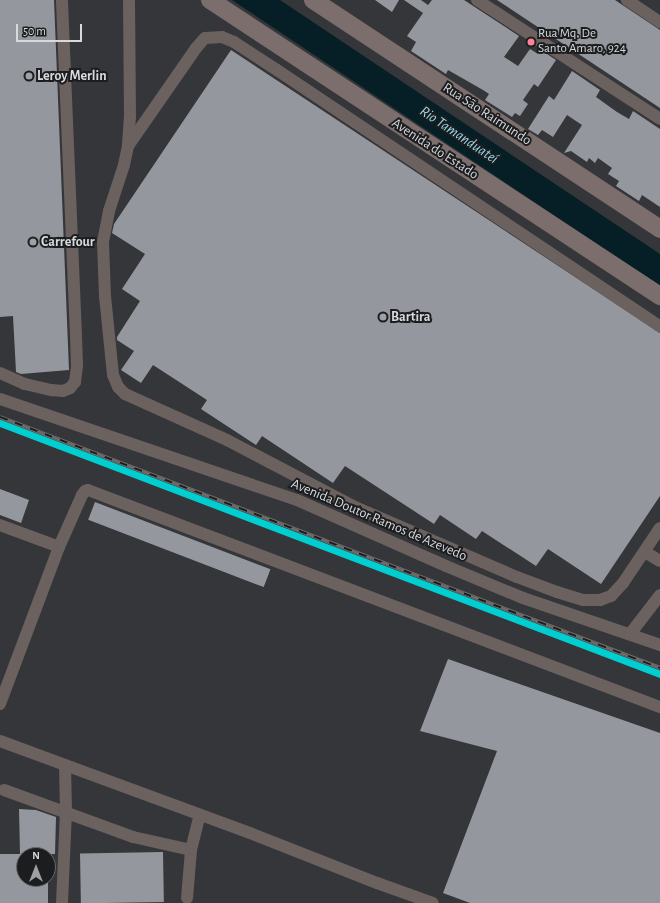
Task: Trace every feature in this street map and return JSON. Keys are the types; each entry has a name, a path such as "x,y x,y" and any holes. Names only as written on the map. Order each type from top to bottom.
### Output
{"highway":[{"name":"Avenida do Estado","path":"210,0 660,296"},
{"name":"Rua São Raimundo","path":"313,0 660,229"}],"street":[{"path":"0,373 25,384 52,390 63,391 70,388 75,382 77,365 62,0"},
{"path":"129,0 130,116 128,146 124,165 109,211 103,242 105,296 113,375 118,387 125,394 227,440 355,508 517,577 583,600 600,600 611,596 623,583 660,528"},
{"path":"477,0 660,120"},
{"path":"627,0 660,22"},
{"path":"128,146 196,48 205,38 222,37 234,42 265,62 660,326"},
{"name":"Avenida Doutor Ramos de Azevedo","path":"0,399 297,500 508,592 660,645"},
{"path":"0,704 59,547 82,495 88,490 660,707"},
{"path":"0,525 59,547"},
{"path":"645,552 660,561"},
{"path":"630,634 656,610 660,595"},
{"path":"0,741 250,833 377,883 433,903"},
{"path":"62,903 66,812 65,765"},
{"path":"4,790 133,837 191,850"},
{"path":"187,898 191,850 200,815"}],"water":[{"name":"Rio Tamanduateí","path":"232,0 280,0 660,254 660,286"}],"building":[{"path":"0,0 54,0 69,370 21,374 16,372 13,316 0,317"},
{"path":"375,0 399,0 392,12"},
{"path":"404,0 421,0 428,5 432,0 464,0 519,36 504,57 518,66 530,49 538,54 541,50 556,60 538,87 534,84 523,100 528,104 520,116 515,113 512,117 485,100 489,94 483,90 448,70 446,74 411,51 416,42 407,36 423,13"},
{"path":"497,0 615,0 660,30 660,108"},
{"name":"Bartira","path":"231,50 660,333 660,496 601,584 548,549 536,566 482,531 476,539 440,515 434,524 345,466 333,483 262,436 256,445 201,409 207,400 153,365 141,383 121,370 134,351 117,340 117,337 140,301 122,289 145,254 112,233 114,224"},
{"path":"572,71 600,90 596,97 617,112 629,119 633,111 660,129 660,207 642,195 639,201 616,186 619,181 608,174 612,168 598,158 595,163 589,158 587,162 571,151 564,153 582,125 567,115 553,137 542,130 538,135 528,129 549,96 554,100"},
{"path":"0,489 29,500 21,523 0,515"},
{"path":"95,502 271,569 264,587 88,520"},
{"path":"448,659 660,733 660,903 470,903 443,893 497,751 420,731"},
{"path":"19,809 36,810 56,817 55,847 20,847"},
{"path":"163,852 164,902 81,903 80,853"},
{"path":"0,854 16,854 16,887 48,887 48,903 0,903"}],"railway":[{"path":"0,417 660,668"}],"transit line":[{"path":"0,423 660,674"}],"place":[{"name":"Rua Mq. De Santo Amaro, 924","path":"531,42"},
{"name":"Leroy Merlin","path":"29,76"},
{"name":"Carrefour","path":"33,242"},
{"name":"Bartira","path":"383,317"}]}
